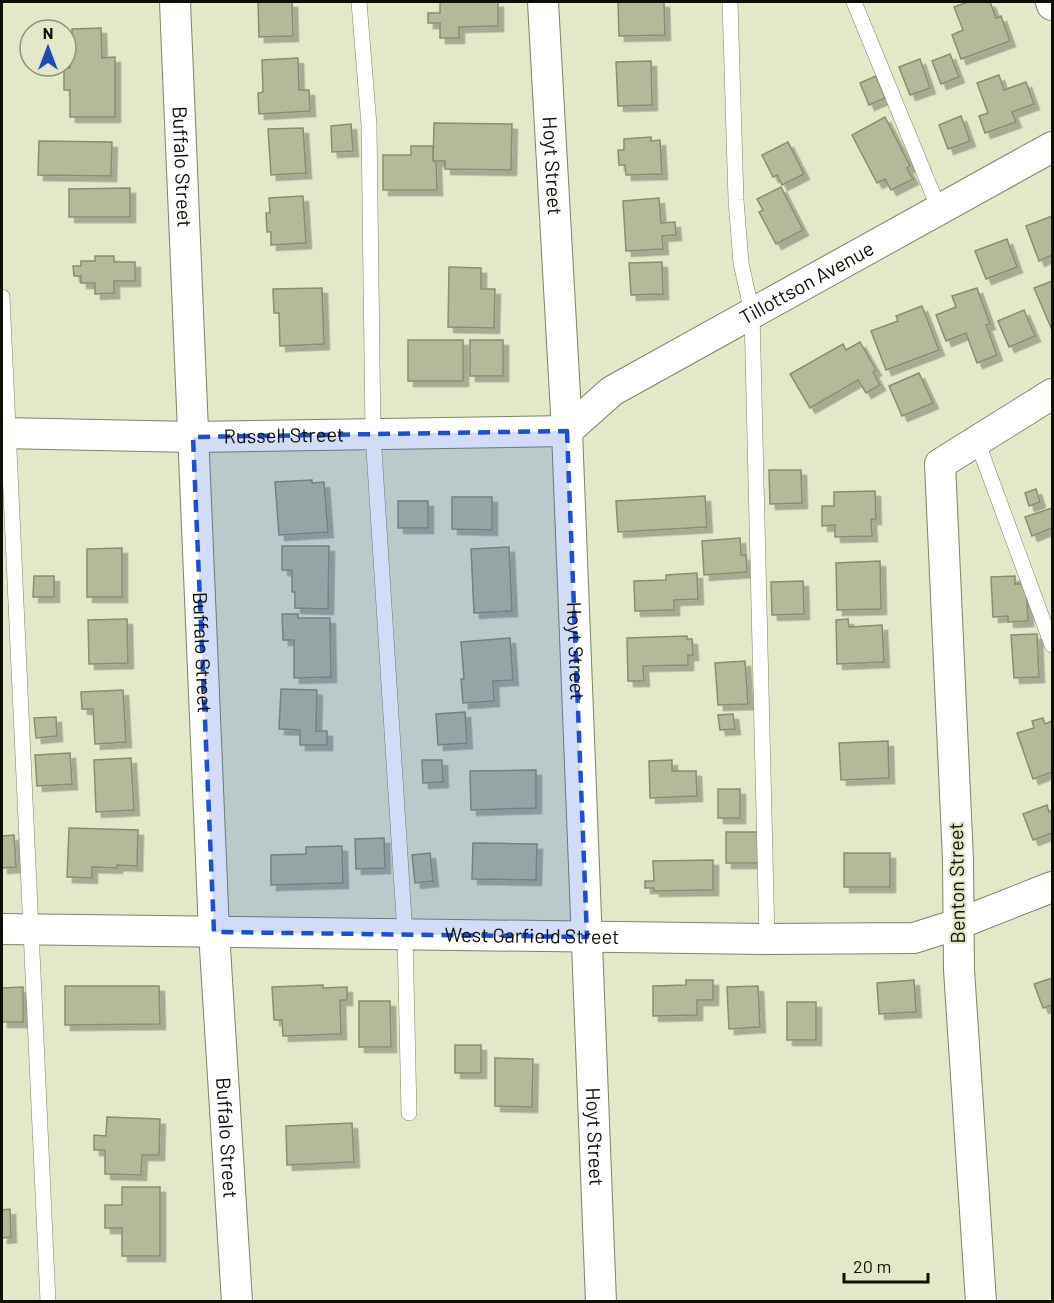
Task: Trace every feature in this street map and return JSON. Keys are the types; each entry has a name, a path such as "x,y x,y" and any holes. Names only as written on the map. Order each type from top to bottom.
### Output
{"street":[{"name":"Buffalo Street","path":"176,2 214,932 237,1302"},
{"name":"Hoyt Street","path":"543,2 567,431 601,1302"},
{"name":"Tillottson Avenue","path":"567,431 612,391 1053,147"},
{"path":"977,441 1053,394"},
{"name":"Russell Street","path":"4,433 193,436 567,431"},
{"name":"Benton Street","path":"977,441 940,464 958,860 959,970 981,1302"},
{"name":"West Garfield Street","path":"15,930 767,939 914,938 958,924 1053,887"}],"lane":[{"path":"359,2 369,125 373,434 405,934 409,1113"},
{"path":"733,2 736,200 741,263 752,313 767,939"},
{"path":"854,2 939,209"},
{"path":"2,297 15,930 48,1302"},
{"path":"977,441 1053,645"}],"highlighted area":[{"path":"567,431 587,937 214,932 193,437"}],"building":[{"path":"258,2 292,2 293,36 259,37"},
{"path":"440,2 498,2 498,26 459,27 459,38 440,38 440,23 428,23 428,13 440,13"},
{"path":"618,2 664,2 665,35 619,36"},
{"path":"968,2 990,2 996,18 1001,16 1010,41 961,59 952,35 963,30 954,7"},
{"path":"101,28 102,58 115,57 115,117 70,117 70,90 64,90 64,78 78,78 78,29"},
{"path":"950,54 959,77 941,84 932,61"},
{"path":"298,58 299,90 309,90 310,111 259,114 258,93 263,92 262,60"},
{"path":"920,59 930,88 910,95 899,67"},
{"path":"651,61 652,105 618,106 616,62"},
{"path":"999,75 1004,90 1026,82 1034,104 1012,112 1016,122 985,133 979,116 988,113 977,83"},
{"path":"876,76 885,98 869,105 860,83"},
{"path":"961,116 970,141 948,149 939,125"},
{"path":"885,117 910,166 907,168 913,179 891,190 885,179 877,183 852,135"},
{"path":"434,123 512,124 511,170 445,169 445,161 433,161"},
{"path":"351,124 353,151 332,152 331,126"},
{"path":"303,128 306,173 271,175 268,129"},
{"path":"651,137 651,141 660,140 662,174 626,175 625,165 619,165 618,150 624,150 624,139"},
{"path":"39,141 112,142 111,176 38,175"},
{"path":"788,142 804,174 782,185 777,175 773,177 762,155"},
{"path":"411,146 433,146 437,190 383,190 383,155 411,155"},
{"path":"781,187 803,230 776,244 759,212 763,210 757,199"},
{"path":"130,188 130,217 69,217 69,189"},
{"path":"303,196 306,243 271,245 271,232 267,232 266,213 270,213 269,198"},
{"path":"659,198 661,223 675,222 676,235 662,236 663,249 626,251 623,201"},
{"path":"1052,216 1052,255 1039,261 1026,226"},
{"path":"1007,239 1017,267 986,279 975,251"},
{"path":"95,256 114,256 114,262 135,262 135,281 114,281 114,293 95,294 95,283 81,283 81,276 74,276 73,266 81,266 81,261 95,261"},
{"path":"662,262 663,294 631,295 629,263"},
{"path":"449,267 481,268 481,289 495,289 494,328 448,327"},
{"path":"1052,281 1052,330 1034,288"},
{"path":"322,288 324,344 280,346 279,313 274,313 273,289"},
{"path":"977,288 990,324 986,325 997,355 977,363 966,333 946,341 936,315 956,307 952,296"},
{"path":"922,306 939,350 886,370 871,331 898,321 896,316"},
{"path":"1024,310 1035,336 1009,347 998,321"},
{"path":"408,340 463,340 463,381 408,381"},
{"path":"470,340 503,340 503,376 470,376"},
{"path":"860,342 876,370 873,372 880,385 866,393 858,380 810,408 790,374 843,344 846,350"},
{"path":"919,373 933,403 902,416 889,386"},
{"path":"769,470 801,470 802,503 770,504"},
{"path":"312,480 312,483 324,482 328,532 279,535 275,482"},
{"path":"1036,489 1040,502 1029,506 1025,493"},
{"path":"875,491 876,519 871,519 872,536 835,537 835,525 822,526 822,506 834,506 834,492"},
{"path":"705,496 707,527 618,532 616,501"},
{"path":"452,497 492,497 492,530 452,529"},
{"path":"398,501 428,501 428,528 398,528"},
{"path":"1052,508 1052,528 1032,536 1025,517"},
{"path":"740,538 741,555 746,555 747,572 704,575 702,541"},
{"path":"282,546 329,546 328,609 295,608 292,570 282,570"},
{"path":"509,547 512,611 474,613 471,549"},
{"path":"122,548 122,597 87,597 87,549"},
{"path":"880,561 881,609 837,610 836,563"},
{"path":"697,573 698,599 674,600 674,610 635,611 634,581 666,580 666,575"},
{"path":"34,576 54,576 54,597 33,597"},
{"path":"1015,576 1015,584 1026,584 1028,621 1008,622 1008,616 993,617 991,577"},
{"path":"803,581 804,614 772,615 771,582"},
{"path":"282,614 298,614 298,618 330,618 331,677 294,678 294,640 283,640"},
{"path":"127,619 128,663 89,664 88,620"},
{"path":"848,619 849,627 882,625 884,662 837,664 836,620"},
{"path":"1037,634 1039,677 1014,678 1011,635"},
{"path":"687,636 687,639 692,639 693,655 688,655 688,665 643,666 644,681 628,681 627,638"},
{"path":"510,638 513,680 493,681 494,701 463,703 461,642"},
{"path":"745,661 748,704 718,705 715,663"},
{"path":"281,689 317,690 316,731 327,731 327,745 300,745 300,730 279,729"},
{"path":"123,690 126,742 95,744 93,709 82,709 81,692"},
{"path":"465,712 467,743 438,745 436,714"},
{"path":"733,714 735,729 720,730 718,715"},
{"path":"56,717 57,736 36,738 34,718"},
{"path":"1043,718 1045,724 1052,721 1052,772 1033,779 1017,733 1034,728 1032,721"},
{"path":"888,741 889,778 841,780 839,743"},
{"path":"70,753 72,784 37,786 35,755"},
{"path":"131,758 134,810 96,812 94,760"},
{"path":"422,760 442,760 443,782 423,783"},
{"path":"672,760 672,771 696,771 697,796 650,798 649,761"},
{"path":"536,770 536,808 471,810 470,771"},
{"path":"718,789 740,789 740,818 718,818"},
{"path":"1047,805 1049,812 1052,810 1052,833 1033,840 1023,814"},
{"path":"69,828 138,830 137,866 92,867 92,878 67,877"},
{"path":"726,832 759,832 759,863 726,863"},
{"path":"14,835 16,867 2,868 2,836"},
{"path":"384,838 385,868 356,869 355,839"},
{"path":"473,843 537,844 536,880 472,879"},
{"path":"342,846 343,883 271,885 271,855 306,854 306,847"},
{"path":"430,853 433,881 415,883 412,855"},
{"path":"844,853 890,853 890,887 844,887"},
{"path":"713,860 713,890 654,891 654,888 645,888 645,881 654,881 653,861"},
{"path":"1052,978 1052,1005 1043,1008 1034,984"},
{"path":"686,980 713,980 713,1000 697,1000 697,1015 653,1016 653,986 686,985"},
{"path":"914,980 916,1012 879,1014 877,983"},
{"path":"323,985 323,988 347,987 347,1000 340,1000 341,1034 283,1036 282,1020 274,1020 272,987"},
{"path":"65,986 159,986 160,1024 65,1025"},
{"path":"758,986 760,1027 729,1029 727,987"},
{"path":"23,987 23,1022 2,1022 2,988"},
{"path":"359,1001 390,1001 391,1047 359,1047"},
{"path":"787,1002 816,1002 816,1040 787,1040"},
{"path":"455,1045 481,1045 481,1073 455,1073"},
{"path":"495,1058 533,1059 532,1107 495,1106"},
{"path":"107,1117 160,1119 159,1155 142,1155 141,1175 105,1174 105,1150 94,1150 94,1135 106,1136"},
{"path":"352,1123 354,1162 287,1165 286,1126"},
{"path":"122,1187 160,1187 160,1256 122,1256 122,1228 105,1228 105,1205 122,1205"},
{"path":"10,1209 11,1237 2,1238 2,1210"}]}
